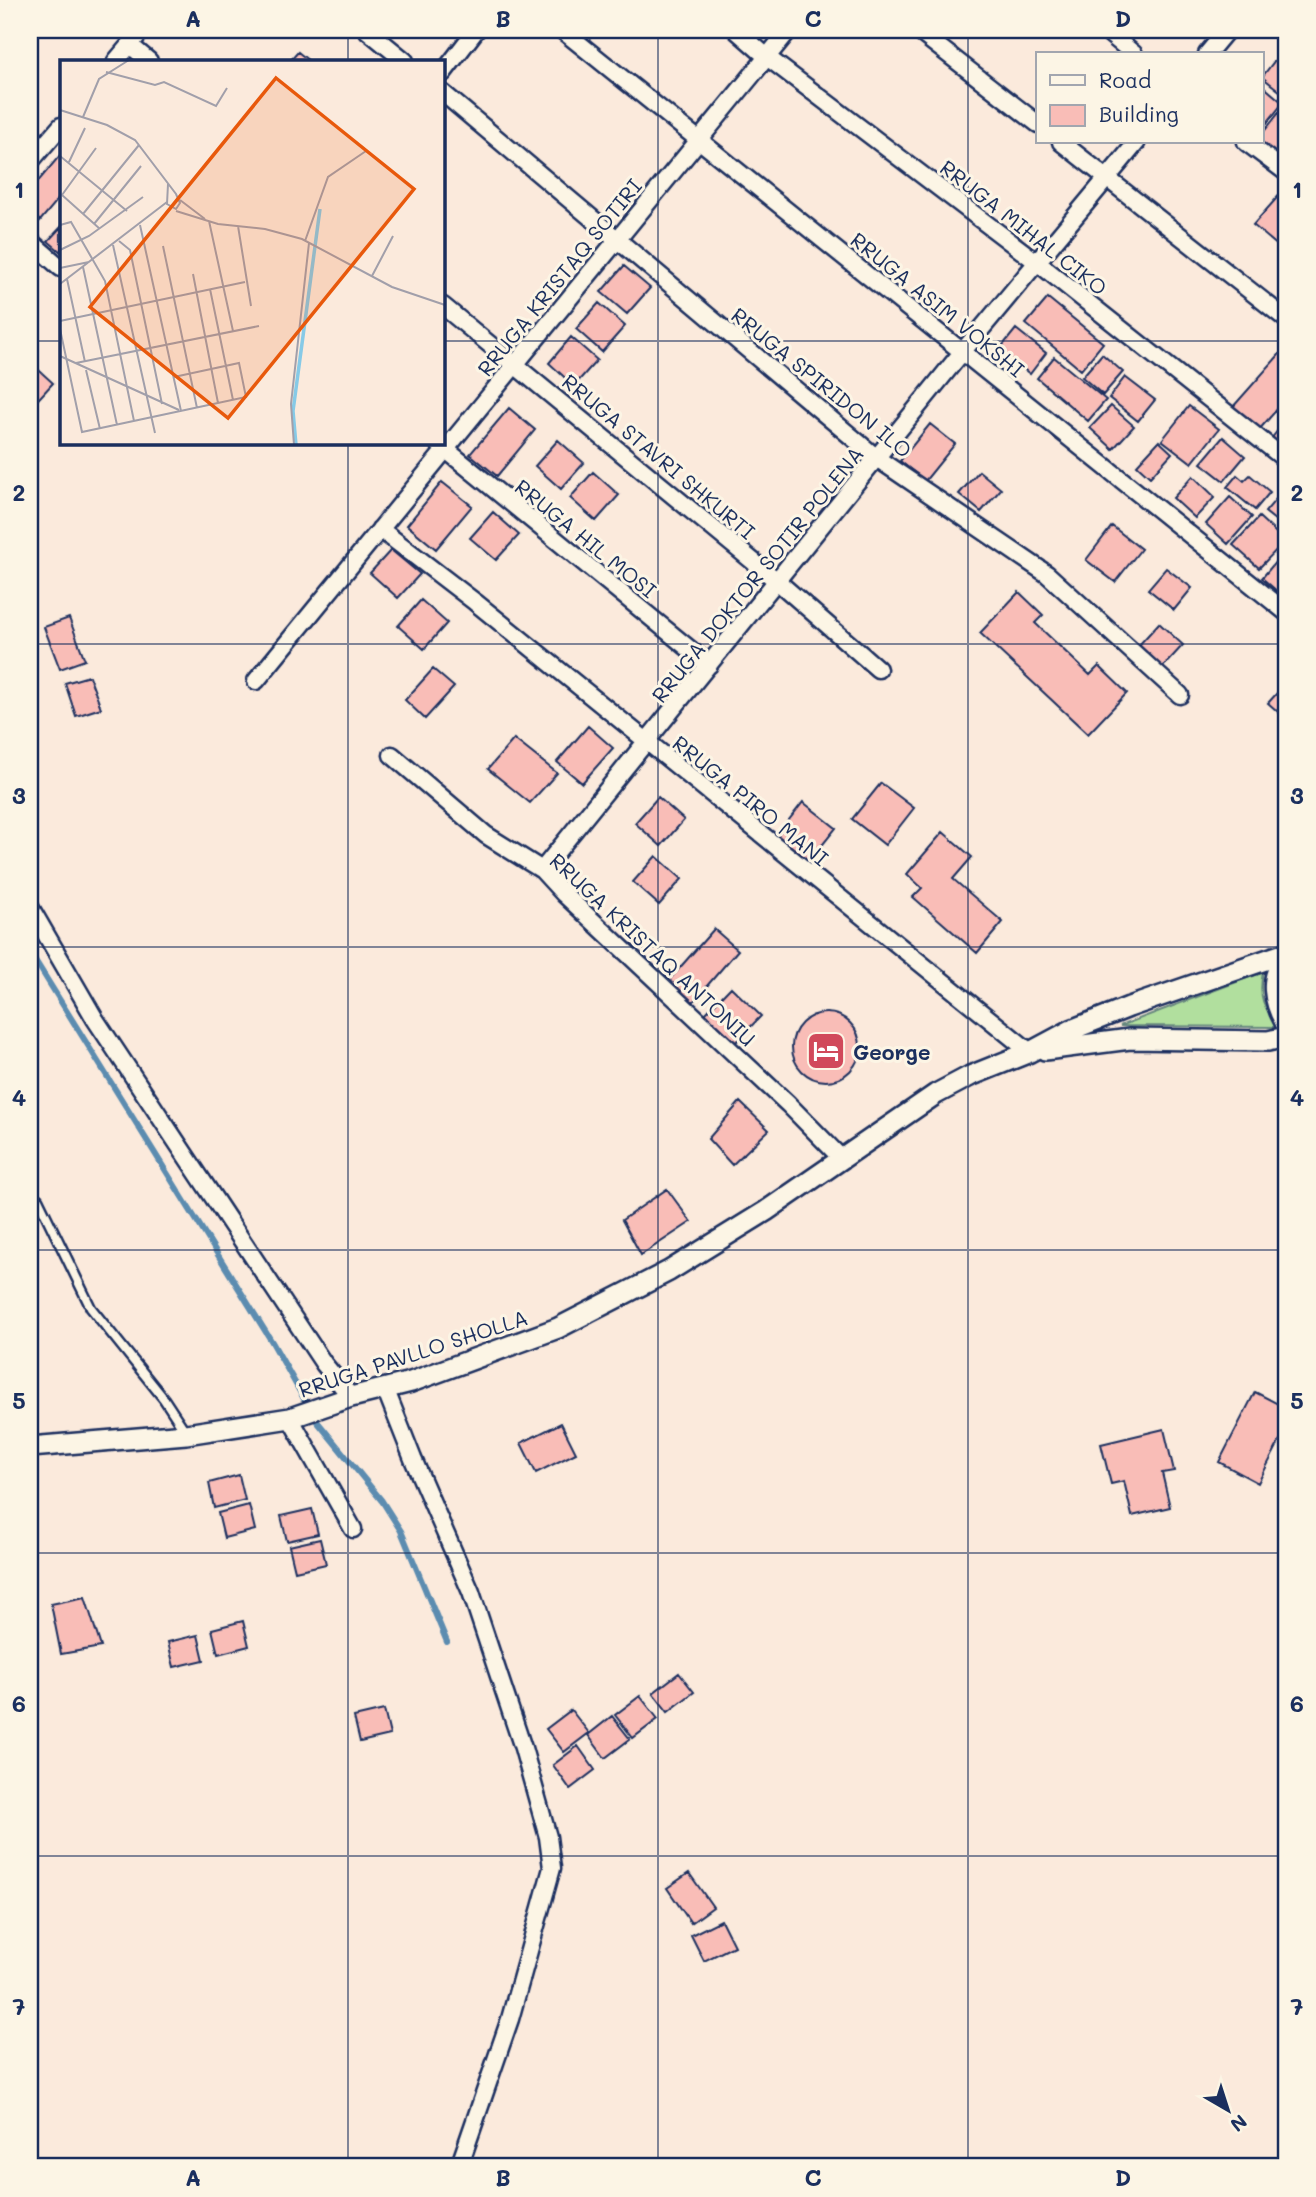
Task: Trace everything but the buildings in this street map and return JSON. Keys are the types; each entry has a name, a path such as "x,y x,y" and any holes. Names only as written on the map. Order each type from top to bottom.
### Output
{"main road":[{"path":"1286,960 1281,965 1275,984 1276,1004 1286,1022"}],"street":[{"path":"117,60 142,30"},
{"path":"367,30 404,60"},
{"path":"444,73 476,30"},
{"name":"RRUGA ASIM VOKSHI","path":"562,30 1286,612"},
{"name":"RRUGA MIHAL CIKO","path":"736,30 766,57 1038,263 1286,460"},
{"name":"RRUGA KRISTAQ SOTIRI","path":"444,443 515,364 789,30"},
{"path":"917,30 1036,122"},
{"path":"1105,30 1132,52"},
{"path":"1209,52 1227,30"},
{"path":"130,45 148,60"},
{"name":"RRUGA SPIRIDON ILO","path":"444,94 878,458 1047,574 1180,695"},
{"path":"30,162 60,130"},
{"path":"1064,144 1286,319"},
{"name":"RRUGA DOKTOR SOTIR POLENA","path":"542,870 963,351 1135,144"},
{"path":"1249,144 1286,172"},
{"path":"30,241 60,267"},
{"name":"RRUGA STAVRI SHKURTI","path":"444,307 777,581 878,669"},
{"name":"RRUGA KRISTAQ SOTIRI","path":"256,681 380,529 441,446"},
{"name":"RRUGA HIL MOSI","path":"441,446 709,665"},
{"name":"RRUGA PIRO MANI","path":"380,529 475,601 1030,1052"},
{"name":"RRUGA KRISTAQ ANTONIU","path":"392,755 486,835 542,870 564,894 788,1104 842,1159"},
{"path":"30,907 94,1019 324,1364 351,1396"},
{"name":"RRUGA PAVLLO SHOLLA","path":"30,1447 186,1434 290,1418 351,1396 411,1382 558,1328 680,1264 766,1211 936,1094 970,1076 1129,1007 1286,953"},
{"name":"RRUGA PAVLLO SHOLLA","path":"1030,1052 1129,1040 1268,1041 1286,1037"},
{"path":"385,1388 412,1459 471,1592 523,1748 548,1837 552,1868 510,2019 459,2167"},
{"path":"290,1418 354,1529"}],"lane":[{"path":"37,1199 92,1308 164,1399 186,1434"}],"green space":[{"path":"1263,972 1263,1002 1280,1027 1120,1026"}],"waterway":[{"path":"30,952 272,1342 316,1420 382,1501 401,1531 447,1642"}],"place":[{"name":"George","path":"826,1051"}]}
